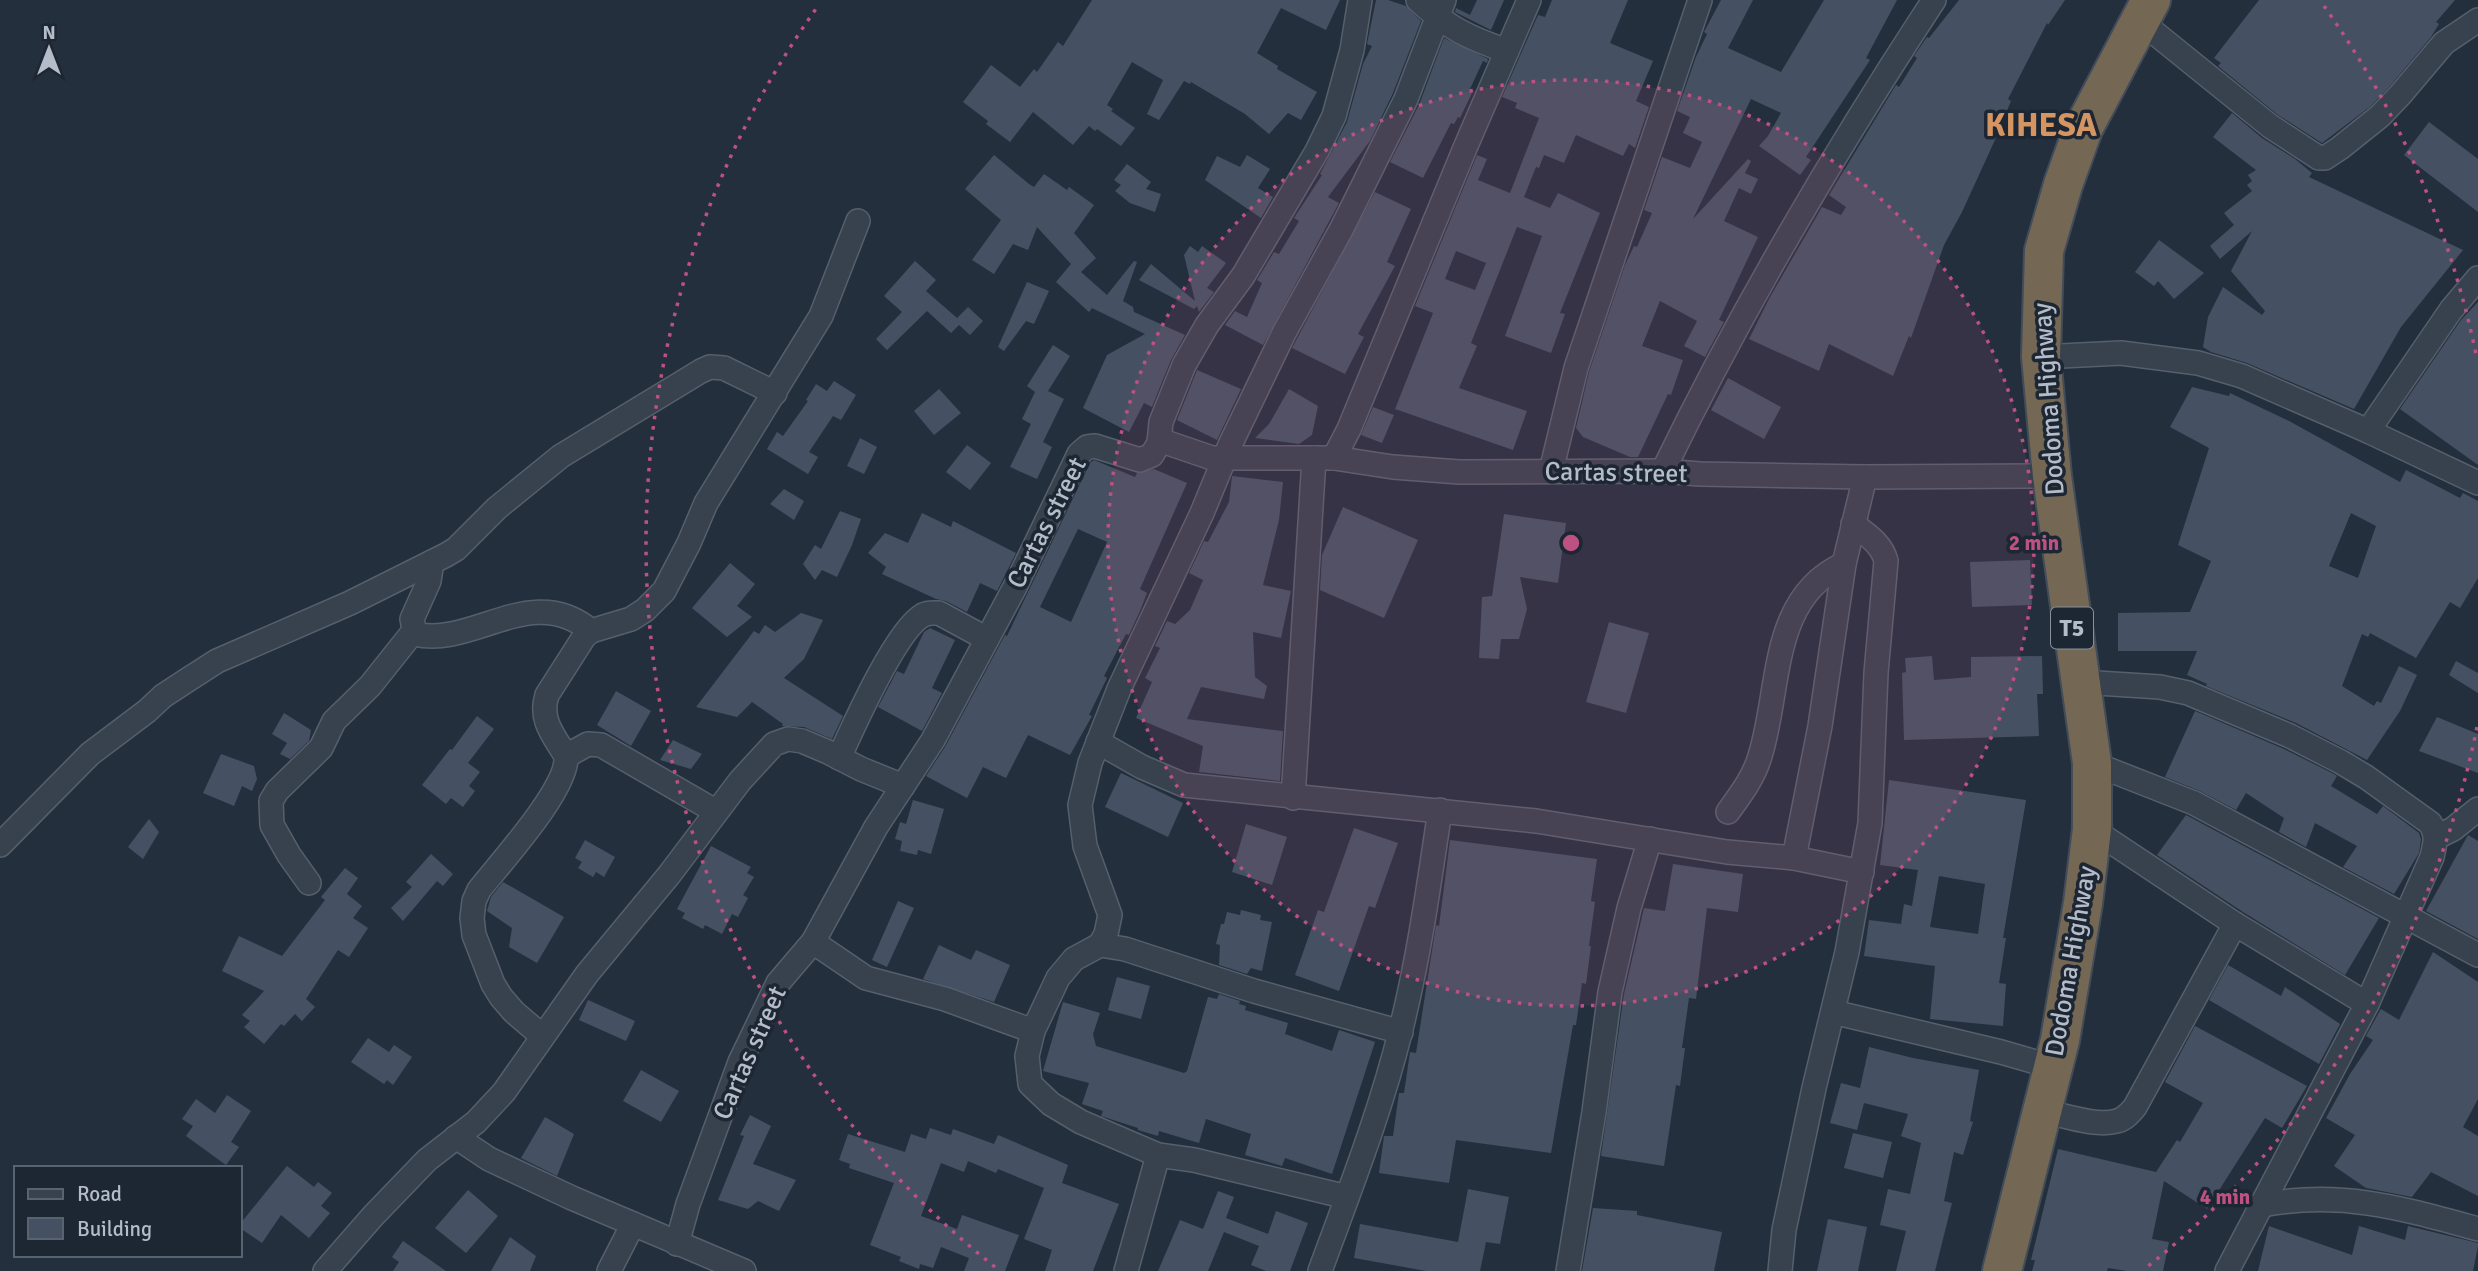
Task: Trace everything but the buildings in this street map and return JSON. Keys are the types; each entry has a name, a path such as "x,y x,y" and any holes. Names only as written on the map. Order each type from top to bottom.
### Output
{"highway":[{"name":"Dodoma Highway","path":"2002,1271 2060,1040 2083,903 2092,829 2092,763 2070,617 2040,357 2044,251 2083,129 2145,10"}],"street":[{"path":"1160,443 1161,422 1184,365 1207,325 1243,276 1317,151 1334,116 1352,50 1360,0"},
{"path":"1418,0 1441,9 1461,33 1507,51"},
{"path":"1293,797 1312,526 1324,458 1360,404 1529,0"},
{"path":"1551,471 1576,368 1700,0"},
{"path":"1663,471 1690,414 1816,188 1934,0"},
{"path":"1101,945 1110,915 1084,846 1080,805 1084,782 1098,742 1119,689 1230,445 1284,333 1389,135 1441,9"},
{"path":"2145,10 2270,125 2319,158 2325,158 2340,148 2380,116 2444,43 2478,20"},
{"path":"541,1036 514,1012 493,984 474,935 473,910 479,890 548,802 563,776 566,756 548,728 544,703 547,695 579,642 591,631 631,619 645,610 664,591 706,503 821,316 858,221"},
{"path":"2368,430 2451,310 2478,278"},
{"path":"2040,357 2121,353 2198,363 2242,376 2368,430 2478,483"},
{"path":"0,845 90,754 172,690 217,661 349,603 456,548 497,508 561,456 701,371 710,367 724,368 775,393"},
{"name":"Cartas street","path":"677,1244 694,1185 740,1062 778,983 813,942 848,874 933,740 1015,587 1070,471 1084,449 1090,446 1105,448 1143,459 1152,454 1160,443 1169,442 1207,457 1324,458 1459,472 1663,471 1865,477 2052,476"},
{"path":"1794,858 1819,726 1844,565 1865,477"},
{"path":"1780,1271 1784,1230 1833,1012 1870,823 1876,673 1886,561 1884,552 1853,524"},
{"path":"309,883 272,825 271,801 321,748 334,722 370,686 413,632 412,620 429,582 432,562"},
{"path":"1728,812 1753,774 1760,757 1772,707 1782,642 1792,618 1805,593 1818,580 1844,565"},
{"path":"839,758 875,681 905,635 921,617 931,612 939,613 987,639"},
{"path":"413,632 432,635 504,618 545,613 570,617 591,631"},
{"path":"2081,682 2160,687 2188,693 2249,718 2366,777 2430,823 2437,837 2432,857 2407,917 2367,1004 2227,1271"},
{"path":"325,1271 427,1160 477,1122 504,1092 587,974 669,875 715,811 747,772 778,741 802,741 903,786"},
{"path":"1098,742 1142,767 1184,785 1536,821 1727,852 1794,858 1862,872"},
{"path":"566,756 588,744 601,745 715,811"},
{"path":"2092,763 2194,803 2478,955"},
{"path":"2437,837 2453,829 2478,809"},
{"path":"1320,1271 1401,1032 1420,946 1440,810"},
{"path":"2092,829 2235,923 2367,1004"},
{"path":"1568,1271 1610,992 1629,908 1650,839"},
{"path":"2042,1111 2100,1122 2117,1121 2127,1116 2135,1107 2235,923"},
{"path":"813,942 866,978 944,999 1033,1031"},
{"path":"1347,1197 1194,1160 1158,1155 1081,1122 1051,1104 1030,1084 1027,1068 1033,1031 1058,978 1074,959 1101,945 1125,949 1254,991 1401,1032"},
{"path":"1833,1012 2053,1067"},
{"path":"456,1137 489,1158 677,1244 744,1271"},
{"path":"1126,1271 1158,1155"},
{"path":"2262,1205 2305,1199 2350,1200 2397,1206 2478,1230"},
{"path":"608,1271 633,1224"}],"district":[{"name":"KIHESA","path":"2041,125"}]}
